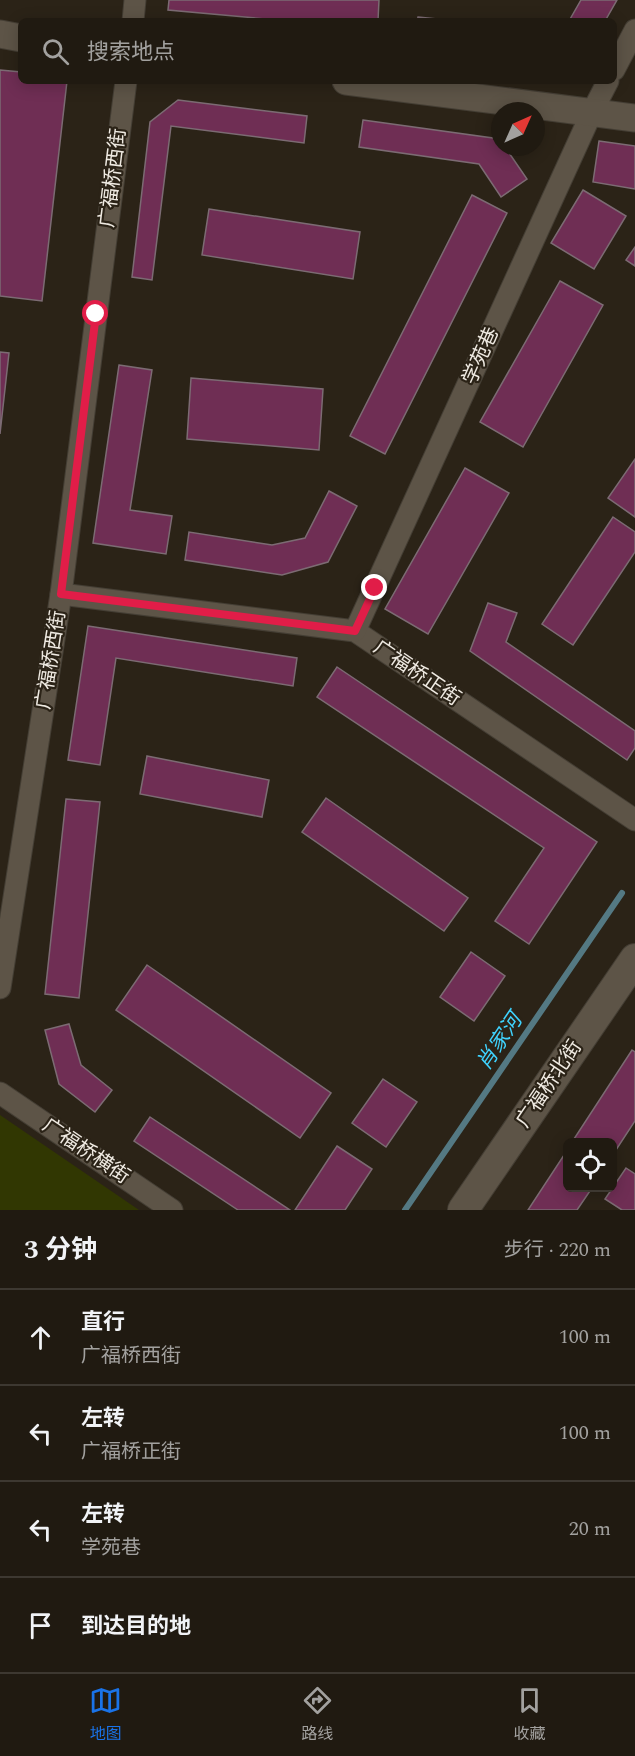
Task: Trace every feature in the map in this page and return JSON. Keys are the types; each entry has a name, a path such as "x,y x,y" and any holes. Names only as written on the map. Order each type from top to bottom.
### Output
{"main road":[{"name":"广福桥北街","path":"464,1210 635,959"}],"street":[{"path":"133,18 135,0"},
{"path":"617,64 635,30"},
{"path":"0,34 18,37"},
{"name":"广福桥西街","path":"0,988 61,594 126,84"},
{"path":"370,84 635,118"},
{"name":"学苑巷","path":"355,631 606,84"},
{"name":"广福桥正街","path":"61,594 355,631 635,820"},
{"name":"广福桥横街","path":"0,1093 172,1210"}],"green space":[{"path":"0,1115 139,1210 0,1210"}],"building":[{"path":"169,0 379,0 378,18 255,18 168,10"},
{"path":"581,0 617,0 607,18 571,18"},
{"path":"0,70 18,72 18,84 67,84 42,301 0,296"},
{"path":"178,100 307,116 304,143 171,126 152,280 132,277 150,122"},
{"path":"363,120 491,138 491,156 511,156 527,179 501,197 479,164 359,147"},
{"path":"599,141 635,146 635,189 593,182"},
{"path":"583,190 626,216 594,269 551,243"},
{"path":"472,195 507,213 385,454 350,436"},
{"path":"209,209 360,232 353,279 202,255"},
{"path":"635,247 635,266 626,260"},
{"path":"560,281 603,305 523,447 480,422"},
{"path":"0,352 9,353 0,434"},
{"path":"119,365 152,370 130,510 172,516 166,554 93,543"},
{"path":"191,378 323,389 319,450 187,439"},
{"path":"635,459 635,517 608,498"},
{"path":"465,468 509,493 428,634 385,609"},
{"path":"329,491 357,506 328,562 282,575 185,560 189,532 272,545 305,538"},
{"path":"613,517 635,532 635,552 573,645 542,624"},
{"path":"488,603 517,613 506,642 635,731 635,748 627,760 470,651"},
{"path":"88,626 297,658 293,686 116,658 100,765 68,760"},
{"path":"337,667 597,842 529,944 495,921 544,848 317,697"},
{"path":"147,756 269,780 262,817 140,794"},
{"path":"326,798 468,898 444,931 302,832"},
{"path":"66,799 100,802 79,998 45,994"},
{"path":"471,952 505,976 474,1021 440,997"},
{"path":"147,965 331,1093 300,1138 116,1010"},
{"path":"69,1024 81,1065 112,1090 95,1112 59,1084 45,1030"},
{"path":"632,1050 635,1052 635,1121 617,1148 617,1138 575,1138"},
{"path":"383,1079 417,1102 386,1147 352,1123"},
{"path":"150,1117 290,1210 238,1210 134,1141"},
{"path":"337,1146 372,1169 345,1210 295,1210"},
{"path":"563,1157 563,1192 589,1192 577,1210 528,1210"},
{"path":"626,1168 635,1174 635,1210 622,1210 605,1199 610,1192 617,1192 617,1181"}],"waterway":[{"name":"肖家河","path":"405,1210 622,893"}],"route":[{"path":"96,314 61,594 355,631 375,588"}]}
